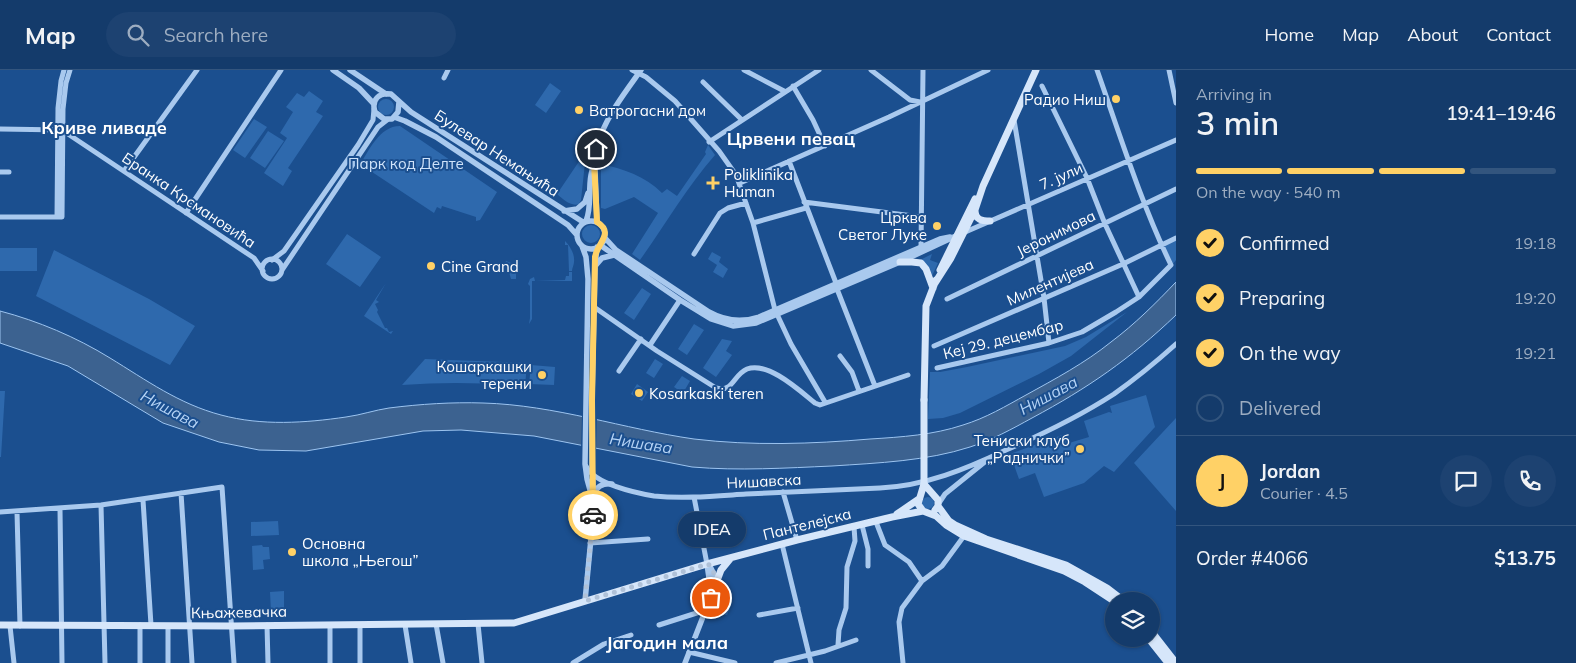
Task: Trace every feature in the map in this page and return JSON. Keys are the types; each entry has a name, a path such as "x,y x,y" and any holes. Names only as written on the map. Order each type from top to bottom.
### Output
{"main road":[{"path":"1036,70 974,210 928,299 925,318 924,483 919,506 964,536 1064,571 1091,585 1105,595"},
{"path":"960,235 974,200 983,186"},
{"path":"974,210 977,218 983,221 990,221"},
{"path":"900,262 923,264 934,286"},
{"path":"924,483 930,493 936,497 938,505 949,520 955,525 986,539 1066,565 1112,592"},
{"path":"920,498 925,493 930,493"},
{"name":"Пантелејска","path":"892,517 920,498"},
{"path":"927,512 935,510 938,505"},
{"name":"Пантелејска","path":"478,624 520,622 708,564 782,544 892,517 927,512"},
{"path":"715,586 722,570 730,559"},
{"name":"Књажевачка","path":"0,626 478,624"},
{"path":"1160,643 1176,663"},
{"path":"1155,647 1168,663"}],"street":[{"path":"0,217 59,217 60,88 64,70"},
{"path":"60,130 64,91 70,70"},
{"path":"124,171 197,70"},
{"path":"186,213 281,70"},
{"path":"333,70 359,88 374,106 380,118 390,119"},
{"path":"350,70 386,94 394,96 399,102 398,112 378,127 282,270 280,276 272,279 266,277 263,271 265,263 284,251 358,145 373,120 374,106 379,96 386,94"},
{"path":"444,78 448,70"},
{"path":"632,70 639,72 675,101 728,164 740,183 753,223 776,312 791,344 825,402"},
{"path":"744,70 784,92"},
{"path":"709,142 819,70"},
{"path":"871,70 912,101 922,101"},
{"path":"921,248 923,70"},
{"path":"740,183 825,146 988,70"},
{"path":"1097,70 1162,245"},
{"path":"1169,70 1176,103"},
{"path":"639,72 606,125 596,149 590,189 589,213 576,234 578,242 589,249 599,246 711,319 733,326 752,325 776,312"},
{"path":"704,82 742,120"},
{"path":"793,86 813,120 825,146"},
{"path":"1042,86 1087,178 1105,224 1139,297"},
{"name":"Булевар Немањића","path":"399,102 411,112 562,210 584,222"},
{"name":"Булевар Немањића","path":"390,119 405,121 436,137 568,225 576,234"},
{"path":"1014,120 1044,298 1049,343"},
{"path":"0,129 60,130"},
{"name":"Бранка Крсмановића","path":"60,130 254,258 263,271"},
{"name":"7. јули","path":"836,286 900,262 1129,159 1176,140"},
{"path":"789,161 874,386"},
{"path":"594,162 597,222 604,230 605,238 616,250 715,315 732,320 748,320 776,312"},
{"path":"0,172 10,172"},
{"path":"562,210 570,211 581,207 590,189"},
{"name":"Јеронимова","path":"947,299 1176,189"},
{"path":"804,202 921,217"},
{"path":"694,254 720,213 728,208 746,203"},
{"path":"753,223 806,208"},
{"path":"584,222 597,222"},
{"name":"7. јули","path":"776,312 940,239 960,235"},
{"path":"589,400 595,266 599,246 605,238"},
{"name":"Милентијева","path":"934,346 1123,264 1176,238"},
{"name":"Кеј 29. децембар","path":"937,368 1049,343 1082,332 1139,297 1171,265 1162,245"},
{"path":"582,246 587,261 588,279 590,465 593,496 585,601"},
{"path":"595,266 602,258 614,255"},
{"name":"Бранка Крсмановића","path":"254,258 271,260"},
{"path":"271,260 279,263 282,270"},
{"path":"650,345 680,300"},
{"path":"594,307 716,388 722,390 730,387 739,375 755,368 783,377 820,405 908,375"},
{"path":"619,371 641,339"},
{"path":"938,505 945,494 990,458 1057,427 1096,405 1138,376 1176,344"},
{"path":"840,356 852,372 859,391"},
{"name":"Нишавска","path":"592,475 609,483 651,495 694,497 894,488 924,483 990,458"},
{"path":"590,465 609,483"},
{"path":"590,465 586,479 593,496"},
{"path":"593,496 597,484 602,481 609,483"},
{"path":"0,512 101,505 222,487 234,663"},
{"path":"784,492 797,540"},
{"path":"181,493 192,663"},
{"path":"694,497 708,564 711,598"},
{"path":"143,500 151,625"},
{"path":"101,505 105,663"},
{"path":"60,509 62,663"},
{"path":"17,512 20,626"},
{"path":"876,522 886,545 909,562 922,581"},
{"name":"Пантелејска","path":"862,525 868,549 868,566"},
{"path":"838,645 839,630 846,608 847,567 855,540 854,527"},
{"path":"903,663 899,616 902,608 922,581 942,566 964,536"},
{"path":"590,543 648,539"},
{"path":"782,544 811,663"},
{"path":"685,663 715,586 714,575 708,564"},
{"path":"759,615 798,608"},
{"path":"659,625 706,610"},
{"path":"436,624 443,663"},
{"path":"478,624 482,663"},
{"path":"140,625 140,663"},
{"path":"267,625 268,663"},
{"path":"330,625 330,663"},
{"path":"360,625 360,663"},
{"path":"406,625 411,663"},
{"path":"10,626 14,663"},
{"path":"168,626 168,663"},
{"path":"576,662 604,644 631,635"},
{"path":"781,663 809,656 856,640"},
{"path":"689,652 735,663"}],"green space":[{"path":"550,83 561,91 546,113 535,105"},
{"path":"309,91 323,101 316,112 323,116 288,168 292,171 283,186 264,173 287,138 280,133 293,112 286,107 297,93 304,97"},
{"path":"386,99 394,107 386,115 378,107"},
{"path":"254,119 267,127 245,158 233,150"},
{"name":"Парк код Делте","path":"400,126 497,192 480,220 476,221 476,217 442,206 441,209 437,207 434,213 366,168 364,171 359,166 380,135 386,130"},
{"path":"268,131 284,141 265,168 250,158"},
{"path":"708,145 715,155 686,193 640,260 632,254 658,213 634,197 605,209 601,208 601,164 634,174 649,182 662,193 667,189 677,196 706,154"},
{"path":"584,152 586,153 581,200 576,205 567,202 557,194"},
{"path":"591,225 597,228 600,234 597,240 591,243 585,240 582,234 585,228"},
{"path":"347,234 381,257 360,287 326,264"},
{"path":"1176,239 1176,260 1173,264 1164,245"},
{"path":"568,245 574,256 572,271 569,271"},
{"path":"0,248 37,248 37,271 0,271"},
{"path":"54,250 149,299 195,326 170,365 36,296"},
{"path":"712,252 721,257 719,262 728,269 723,278 713,272 717,265 708,259"},
{"path":"932,254 930,260 938,263 932,276 920,260"},
{"path":"506,261 516,265 516,279 511,279 509,272 504,267"},
{"path":"569,272 572,272 572,281 535,281 565,280 566,276 569,276"},
{"path":"534,277 535,281 532,281 532,319 529,324 530,286 528,284 530,279"},
{"path":"386,283 376,300 379,302 375,304 385,328 389,332 393,331 391,334 364,316"},
{"path":"642,288 651,294 634,320 624,313"},
{"path":"1127,312 1071,356 1039,374 960,413 943,418 928,419 930,372 967,367 1065,346 1086,337"},
{"path":"694,324 704,330 687,355 678,349"},
{"path":"722,339 732,341 726,351 732,355 716,377 703,368"},
{"path":"425,359 527,363 525,387 464,383 402,385"},
{"path":"655,359 663,364 654,378 646,373"},
{"name":"Кошаркашки терени","path":"531,365 555,367 554,385 529,384"},
{"path":"682,376 690,381 683,393 674,387"},
{"name":"Kosarkaski teren","path":"637,384 648,392 642,401 631,394"},
{"path":"0,391 5,391 1,457 0,457"},
{"name":"Тениски клуб „Раднички”","path":"1146,395 1155,427 1114,472 1104,466 1084,483 1044,497 1035,473 1019,479 1010,454 1065,434 1069,443 1089,437 1084,421 1109,412 1112,413 1110,406"},
{"path":"1176,418 1176,511 1134,463"},
{"path":"926,497 930,497 934,503 930,509 926,509 922,505 922,501"},
{"path":"278,521 279,535 251,536 251,522"},
{"path":"262,545 263,547 269,547 270,559 263,560 264,569 253,570 252,546"},
{"path":"284,591 284,611 271,612 270,592"},
{"path":"719,596 732,603 727,615 711,614"}],"water":[{"name":"Нишава","path":"1176,282 1176,315 1159,331 1108,372 1052,407 1017,426 994,438 954,452 902,461 832,466 745,469 692,467 534,436 461,430 423,431 306,451 259,450 219,442 163,423 68,366 0,343 0,311 43,325 97,350 163,391 191,405 221,415 252,421 315,421 425,404 483,403 536,408 694,439 760,443 826,442 929,433 963,425 988,415 1059,377 1101,350 1137,321"}],"pier":[{"path":"582,415 597,418 596,451 581,448"}],"way so far":[{"path":"593,515 585,601 708,564 715,577 715,586 711,598"}],"place":[{"name":"Радио Ниш","path":"1116,99"},
{"name":"Ватрогасни дом","path":"579,110"},
{"name":"Poliklinika Human","path":"713,183"},
{"name":"Црква Светог Луке","path":"937,226"},
{"name":"Cine Grand","path":"431,266"},
{"name":"Кошаркашки терени","path":"542,375"},
{"name":"Kosarkaski teren","path":"639,393"},
{"name":"Тениски клуб „Раднички”","path":"1080,449"},
{"name":"Основна школа „Његош”","path":"292,552"},
{"name":"IDEA","path":"711,598"}],"district":[{"name":"Криве ливаде","path":"104,127"},
{"name":"Црвени певац","path":"791,138"},
{"name":"Јагодин мала","path":"667,642"}],"route":[{"path":"593,515 592,400 595,257 598,247 605,238 603,227 597,222 594,162 596,149"}]}
